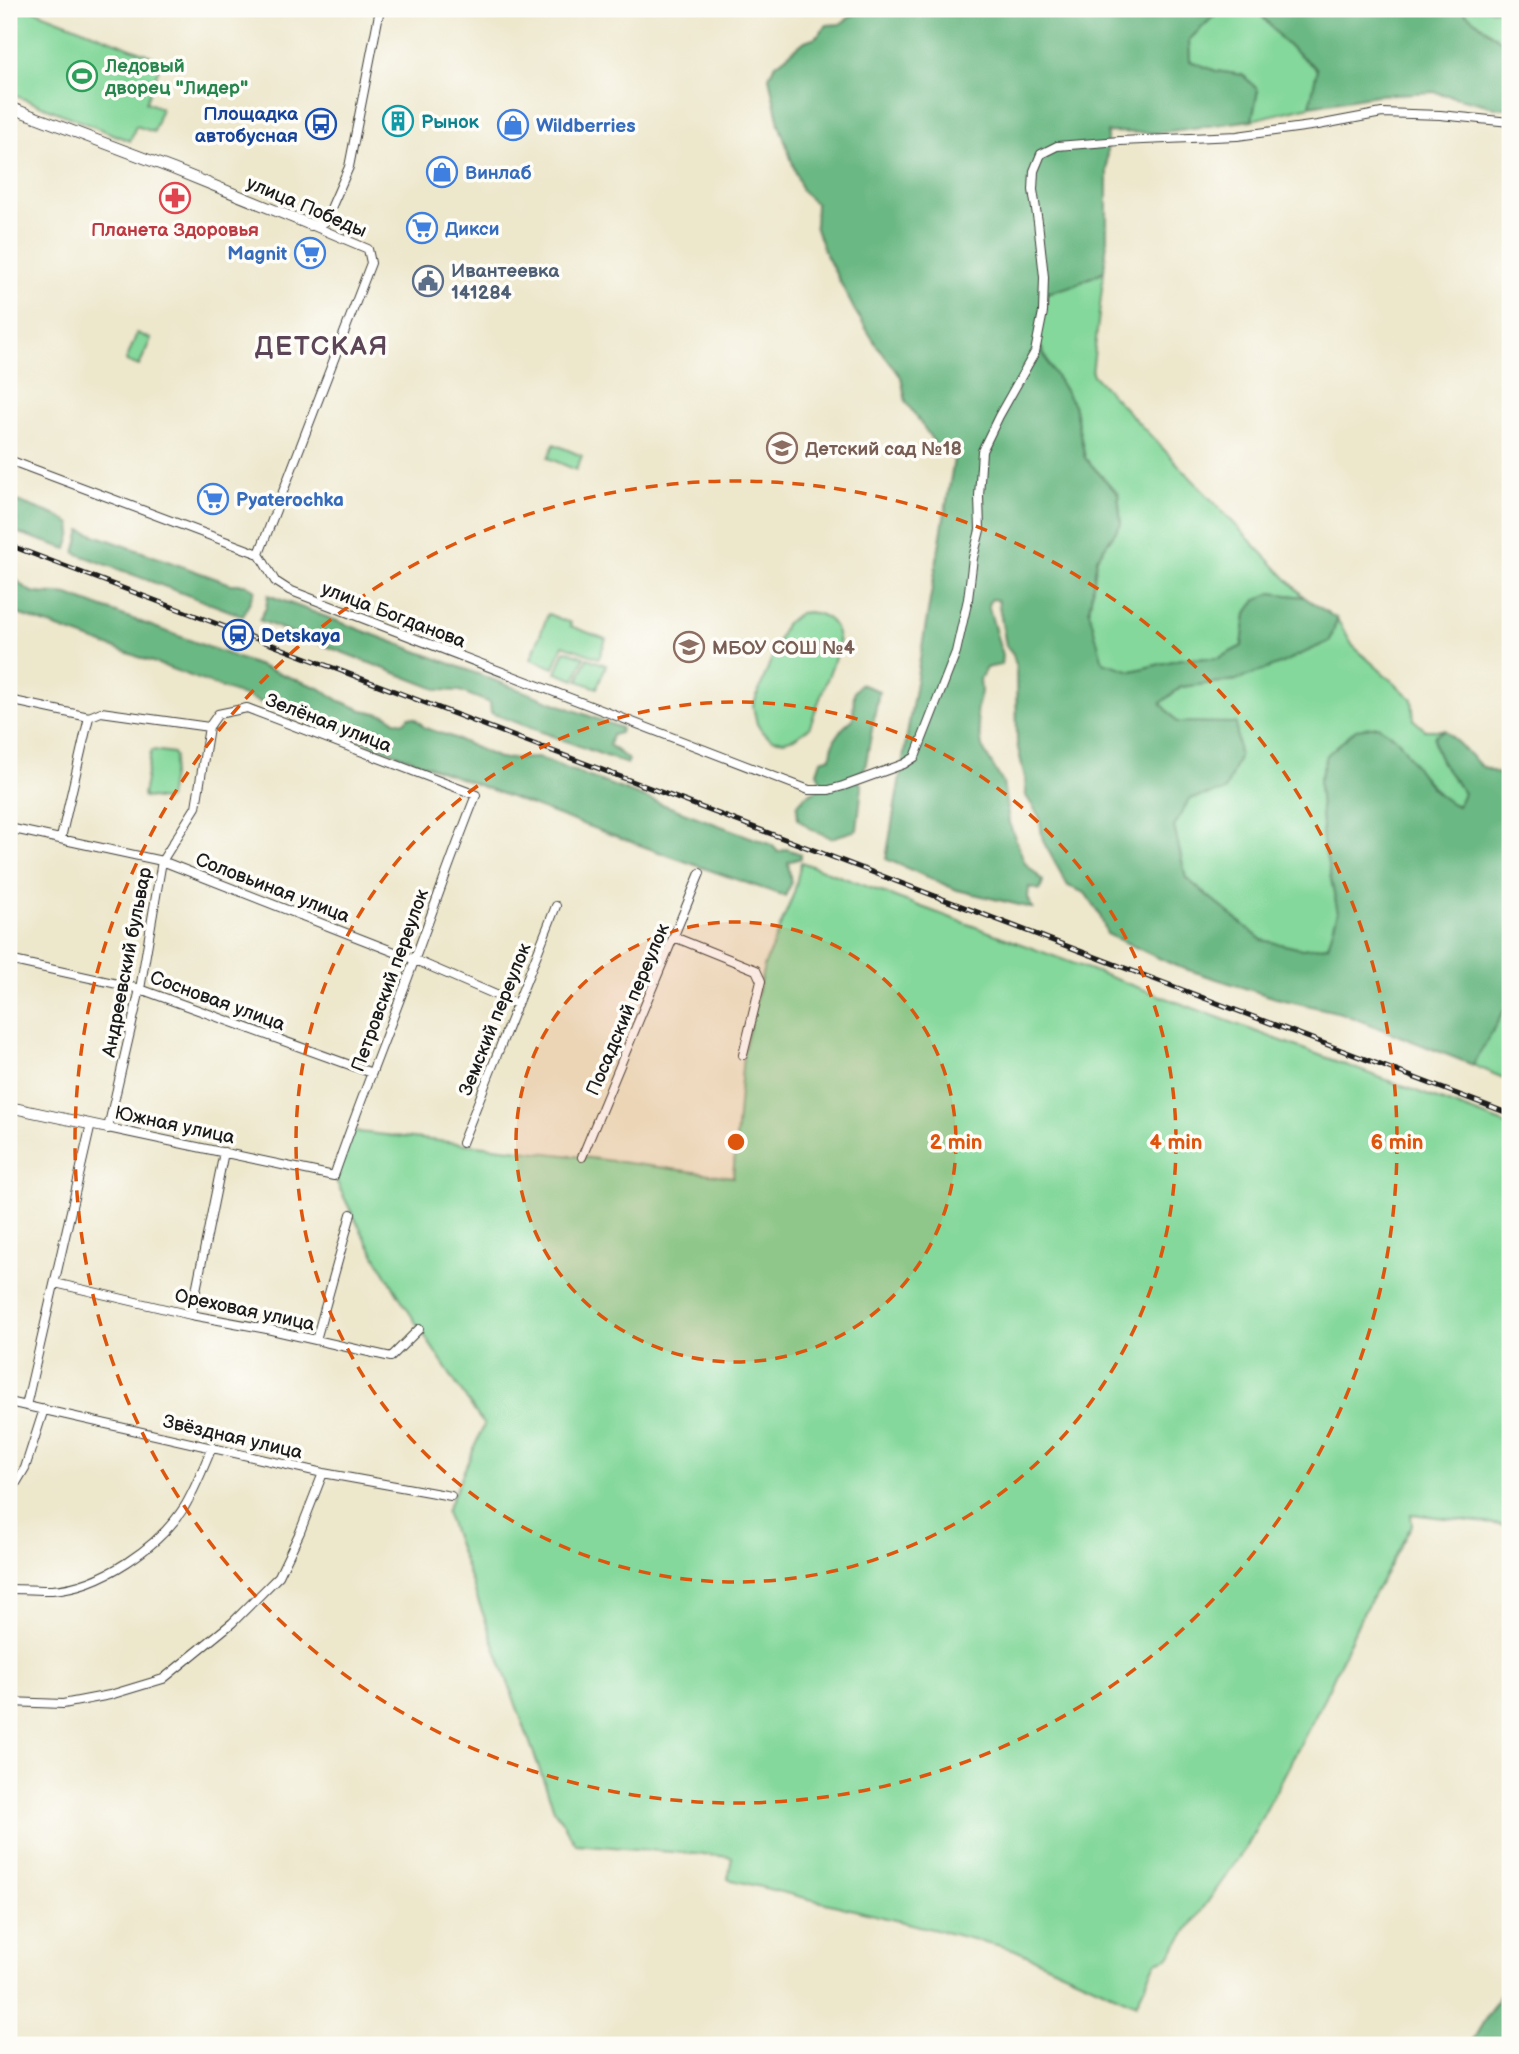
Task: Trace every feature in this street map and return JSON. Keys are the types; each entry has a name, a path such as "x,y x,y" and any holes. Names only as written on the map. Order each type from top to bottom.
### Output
{"street":[{"path":"311,225 325,222 349,167 380,9"},
{"name":"улица Победы","path":"9,107 173,169 368,249 371,263 259,554"},
{"name":"улица Богданова","path":"259,554 275,581 289,590 809,790 829,790 904,764 915,757 956,652 980,530 982,451 1035,352 1043,312 1044,277 1033,190 1034,171 1041,154 1056,146 1237,136 1382,113 1510,122"},
{"path":"9,460 259,554"},
{"path":"9,700 89,718 101,712 209,727"},
{"name":"Зелёная улица","path":"209,727 218,714 247,708 476,795"},
{"path":"61,838 89,718"},
{"name":"Андреевский бульвар","path":"108,1128 141,989 162,861 196,807 209,727"},
{"name":"Петровский переулок","path":"334,1176 476,795"},
{"name":"Соловьиная улица","path":"9,828 162,861 415,960 517,1004"},
{"name":"Посадский переулок","path":"582,1157 700,873"},
{"name":"Земский переулок","path":"462,1143 556,906"},
{"path":"674,937 756,970 761,981 743,1055"},
{"name":"Сосновая улица","path":"9,960 141,989 372,1073"},
{"name":"Южная улица","path":"9,1107 334,1176"},
{"path":"26,1406 91,1124"},
{"path":"191,1315 224,1153"},
{"path":"316,1340 351,1214"},
{"name":"Ореховая улица","path":"55,1283 391,1357 419,1328"},
{"name":"Звёздная улица","path":"9,1402 323,1473 451,1496"},
{"path":"9,1495 25,1468 44,1409"},
{"path":"9,1589 54,1590 97,1579 131,1561 167,1529 184,1507 212,1447"},
{"path":"9,1702 63,1704 110,1695 163,1679 232,1623 279,1576 323,1473"}],"green space":[{"name":"Ледовый дворец \"Лидер\"","path":"9,9 31,9 162,60 146,102 161,108 154,132 136,126 130,141 9,93"},
{"path":"862,9 1460,9 1510,48 1510,108 1499,108 1434,92 1376,95 1310,106 1317,69 1283,41 1257,10 1220,10 1189,40 1190,61 1216,71 1243,75 1258,90 1252,120 1156,133 1107,132 1107,240 1104,271 1075,285 1043,294 1037,339 1049,365 1074,405 1085,458 1118,494 1121,524 1097,558 1089,611 1103,662 1132,671 1181,659 1219,658 1242,646 1246,614 1256,600 1271,593 1304,597 1337,619 1330,641 1237,680 1181,687 1161,703 1177,722 1236,723 1239,757 1225,791 1189,799 1174,827 1186,878 1262,940 1302,949 1328,946 1338,912 1323,841 1319,781 1327,755 1356,729 1378,726 1399,741 1432,788 1448,802 1458,806 1464,793 1444,766 1435,743 1435,735 1445,730 1481,766 1510,779 1510,1000 1473,1065 1341,1013 1276,998 1176,966 1107,934 1099,913 1085,893 1068,886 1043,841 1039,816 1026,796 1017,744 1016,665 1006,646 998,600 992,599 988,604 1002,655 1001,665 986,668 980,679 981,692 976,712 982,747 1003,783 1009,823 1025,863 1043,881 1040,890 1029,887 1028,897 1032,908 957,890 886,859 954,459 938,448 906,402 901,377 855,311 824,251 815,226 816,204 802,191 779,124 769,77 774,66 805,41 816,37 827,25 840,24"},
{"path":"1460,9 1510,9 1510,48"},
{"path":"1220,10 1257,10 1283,41 1317,70 1310,106 1252,120 1258,90 1243,75 1216,71 1190,61 1189,40"},
{"path":"1104,271 1092,374 1304,597 1271,593 1246,614 1242,646 1219,658 1181,659 1131,671 1103,663 1089,612 1097,558 1121,524 1118,494 1085,458 1074,405 1049,365 1037,339 1043,294 1075,285"},
{"path":"137,333 151,339 139,366 126,361"},
{"path":"554,444 582,456 576,470 548,458"},
{"path":"9,498 60,517 71,524 72,533 67,549 9,530"},
{"path":"81,530 231,584 245,584 255,590 243,616 75,553"},
{"path":"9,558 15,561 12,574 31,591 68,595 319,688 362,710 387,715 403,723 409,717 415,718 425,728 501,759 539,758 772,845 778,852 787,849 801,854 801,858 788,862 791,884 785,896 687,862 9,611"},
{"path":"268,595 621,728 620,733 612,735 609,745 629,760 627,764 491,713 490,703 460,691 439,690 259,620 266,608"},
{"path":"800,613 822,615 831,622 837,633 839,647 809,728 784,741 772,739 763,733 757,724 753,706 785,624"},
{"path":"548,614 571,623 570,626 606,639 599,658 563,645 554,668 531,659"},
{"path":"1337,619 1353,646 1412,699 1414,720 1425,730 1445,730 1435,735 1437,751 1444,766 1464,793 1458,806 1446,802 1414,766 1399,741 1319,781 1323,841 1338,912 1328,946 1302,949 1262,940 1186,878 1174,827 1189,799 1176,722 1160,703 1181,687 1237,680 1330,641"},
{"path":"565,650 584,657 575,680 556,673"},
{"path":"587,658 606,665 597,688 578,681"},
{"path":"860,684 879,691 865,768 855,776 862,786 857,830 831,838 809,828 798,819 797,805 805,796 823,787 817,772 821,760 831,757 837,735 853,719 854,692"},
{"path":"153,750 173,753 175,757 168,799 143,795"},
{"path":"801,862 1510,1126 1510,1526 1411,1514 1412,1525 1360,1619 1321,1705 1247,1846 1168,1958 1156,1962 1136,2004 1013,1949 728,1879 732,1857 576,1844 554,1809 446,1512 484,1425 385,1272 334,1176 350,1131 733,1177 743,1055 764,966 794,893"},
{"path":"1510,1000 1510,1081 1473,1065"},
{"path":"1506,1984 1510,1984 1510,2045 1470,2045"}],"railway":[{"path":"9,545 1510,1114"}],"place":[{"name":"Ледовый дворец \"Лидер\"","path":"82,76"},
{"name":"Рынок","path":"398,121"},
{"name":"Площадка автобусная","path":"321,124"},
{"name":"Wildberries","path":"513,125"},
{"name":"Винлаб","path":"442,172"},
{"name":"Планета Здоровья","path":"175,198"},
{"name":"Дикси","path":"422,228"},
{"name":"Magnit","path":"310,253"},
{"name":"Ивантеевка 141284","path":"428,281"},
{"name":"Детский сад №18","path":"782,448"},
{"name":"Pyaterochka","path":"213,499"},
{"name":"Detskaya","path":"238,635"},
{"name":"МБОУ СОШ №4","path":"689,647"}],"district":[{"name":"ДЕТСКАЯ","path":"322,346"}]}
